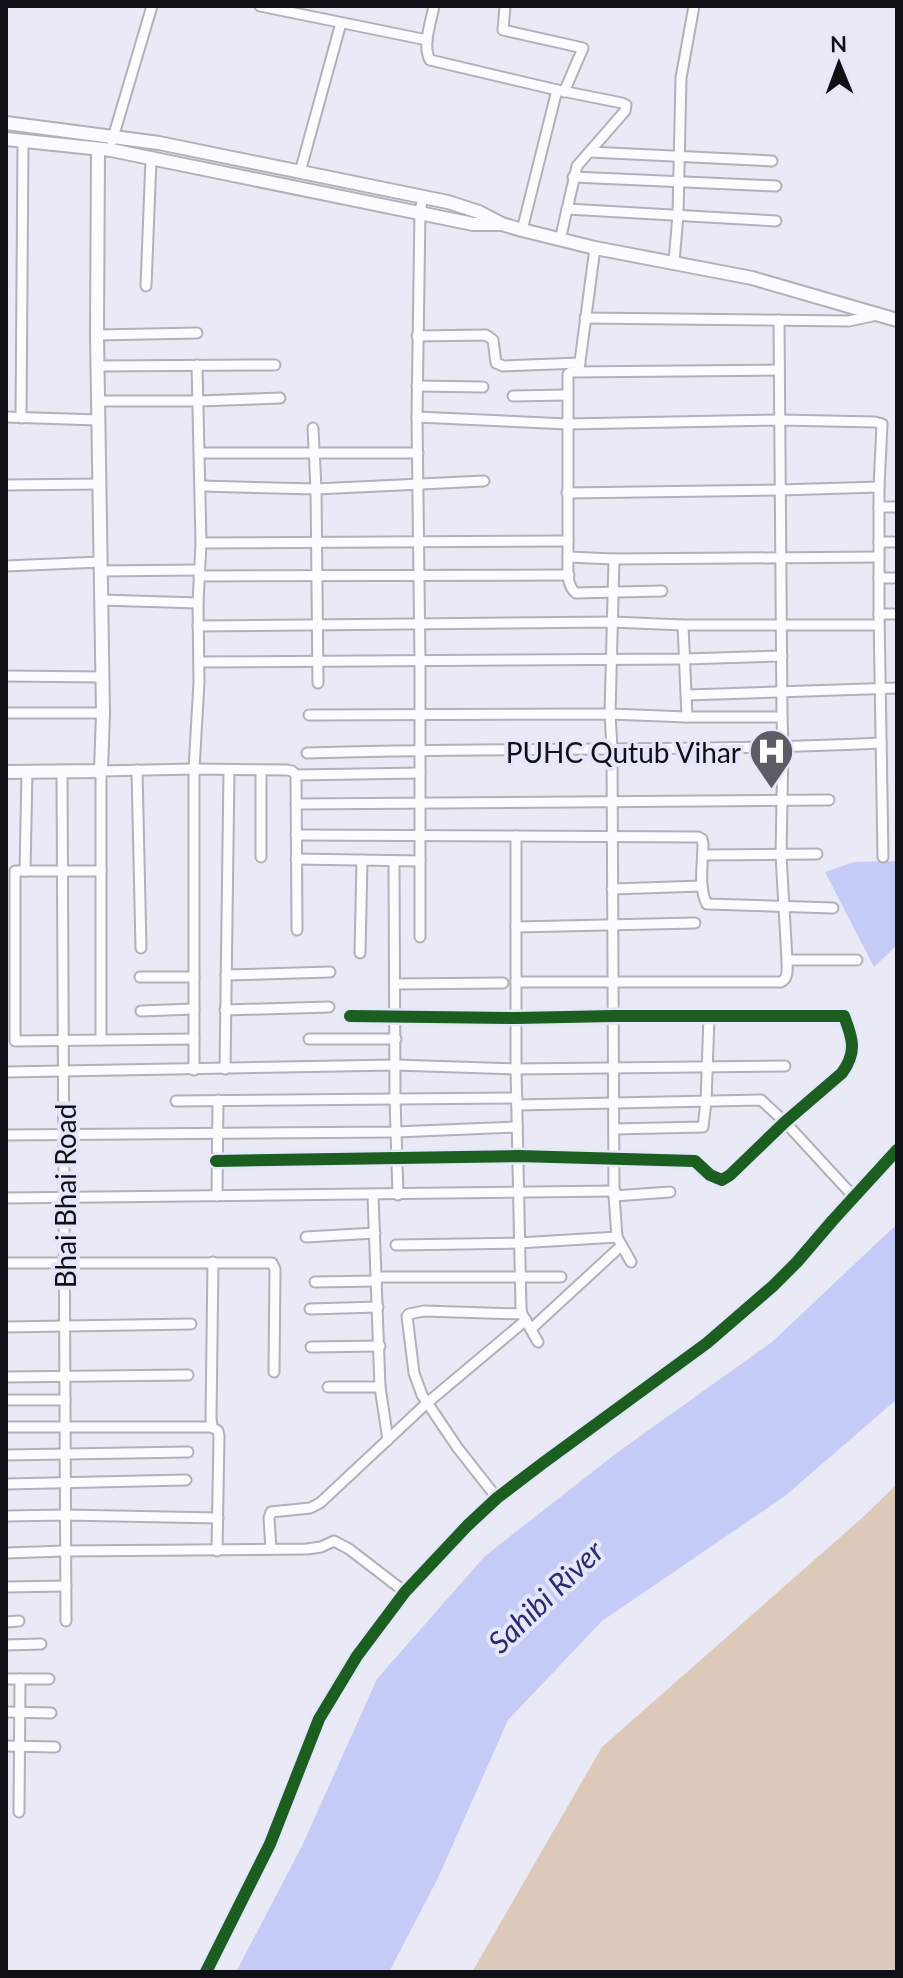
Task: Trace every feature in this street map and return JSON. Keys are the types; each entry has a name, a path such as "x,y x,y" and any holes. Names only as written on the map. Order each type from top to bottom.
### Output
{"street":[{"path":"101,1040 103,713 97,335 104,149 113,136 152,6"},
{"path":"260,6 427,40"},
{"path":"434,6 426,52 430,60 626,105 625,111 577,166 560,240"},
{"path":"505,6 503,30 583,48 561,91 522,230"},
{"path":"674,262 681,78 694,6"},
{"path":"300,172 341,23"},
{"path":"6,123 159,143 448,202 479,212 502,224 560,240 778,285 897,320"},
{"path":"6,139 104,149 473,224 502,224"},
{"path":"21,418 23,142"},
{"path":"590,152 772,161"},
{"path":"146,286 151,159"},
{"path":"573,177 776,186"},
{"path":"420,937 417,336 423,197"},
{"path":"567,209 776,221"},
{"path":"580,368 595,248"},
{"path":"585,318 849,321 879,315"},
{"path":"516,982 781,982 787,976 781,855 783,747 779,320"},
{"path":"97,335 197,333"},
{"path":"417,336 486,335 493,340 496,363 503,366 779,370"},
{"path":"194,1070 194,769 201,543 197,365"},
{"path":"98,366 275,365"},
{"path":"580,368 568,374 567,395 568,557 572,591 662,591"},
{"path":"417,386 483,387"},
{"path":"513,396 567,395"},
{"path":"99,401 280,398"},
{"path":"6,417 98,420"},
{"path":"417,417 567,424 780,420 880,422 883,429 879,487 883,857"},
{"path":"313,428 318,683"},
{"path":"200,453 418,453"},
{"path":"201,486 316,489 484,481"},
{"path":"6,485 100,484"},
{"path":"567,493 879,487"},
{"path":"879,507 897,507"},
{"path":"201,543 568,541"},
{"path":"879,542 897,542"},
{"path":"568,557 879,557"},
{"path":"614,559 610,714 614,1194 619,1242 631,1262"},
{"path":"6,566 316,577 569,575"},
{"path":"879,578 897,578"},
{"path":"101,600 198,603"},
{"path":"198,626 612,622 781,625 879,619 897,614"},
{"path":"683,625 687,717"},
{"path":"199,662 782,656"},
{"path":"6,676 101,677"},
{"path":"687,695 897,688"},
{"path":"6,713 103,713"},
{"path":"309,715 419,713 782,717"},
{"path":"307,753 881,743"},
{"path":"6,772 194,769 289,770 296,775 420,773"},
{"path":"137,770 141,948"},
{"path":"225,1069 229,770"},
{"name":"Bhai Bhai Road","path":"62,771 66,1621"},
{"path":"261,771 261,857"},
{"path":"27,772 15,871 10,1010 15,1041 194,1039"},
{"path":"296,775 297,930"},
{"path":"296,804 829,800"},
{"path":"296,835 698,837 702,839 704,901 712,906 833,908"},
{"path":"516,836 520,1276 526,1321 538,1342"},
{"path":"703,855 817,854"},
{"path":"296,859 420,861"},
{"path":"360,953 362,860"},
{"path":"394,861 398,1195"},
{"path":"15,871 101,871"},
{"path":"612,889 702,886"},
{"path":"516,927 695,923"},
{"path":"787,960 857,960"},
{"path":"226,975 330,972"},
{"path":"140,977 194,977"},
{"path":"395,984 503,983"},
{"path":"225,1010 329,1007"},
{"path":"141,1011 194,1009"},
{"path":"216,1161 518,1156 695,1161 710,1175 722,1180 842,1073 852,1053 844,1016 350,1016"},
{"path":"614,1129 700,1128 704,1124 709,1017"},
{"path":"309,1039 396,1039"},
{"path":"6,1072 395,1065 516,1069 785,1066"},
{"path":"176,1101 395,1099 614,1104 756,1098 785,1122 854,1197"},
{"path":"217,1196 218,1100"},
{"path":"6,1135 396,1132 517,1127"},
{"path":"206,1972 270,1844 319,1719 357,1656 405,1592 497,1498 738,1318 797,1262 897,1150"},
{"path":"6,1198 670,1192"},
{"path":"373,1195 380,1387 388,1440"},
{"path":"306,1237 375,1233"},
{"path":"396,1245 619,1242"},
{"path":"271,1549 271,1512 310,1508 320,1503 427,1403 619,1242"},
{"path":"212,1427 213,1262"},
{"path":"6,1263 272,1263 274,1372"},
{"path":"315,1282 561,1277"},
{"path":"310,1309 378,1307"},
{"path":"497,1498 457,1447 416,1383 407,1316 424,1311 526,1321"},
{"path":"6,1327 191,1324"},
{"path":"311,1347 380,1346"},
{"path":"6,1377 188,1375"},
{"path":"328,1387 380,1387"},
{"path":"6,1400 65,1400"},
{"path":"6,1427 212,1427 219,1436 217,1551"},
{"path":"6,1455 188,1452"},
{"path":"6,1484 186,1480"},
{"path":"6,1516 218,1518"},
{"path":"6,1553 307,1549 331,1542 340,1543 405,1592"},
{"path":"6,1587 66,1586"},
{"path":"6,1622 19,1621"},
{"path":"6,1645 41,1644"},
{"path":"6,1679 49,1679"},
{"path":"19,1812 20,1679"},
{"path":"6,1712 51,1713"},
{"path":"6,1746 55,1747"}],"shaded area":[{"path":"897,1484 897,1972 472,1972 602,1747"}],"water":[{"path":"897,861 897,945 874,967 825,872 854,862"},
{"name":"Sahibi River","path":"897,1224 897,1399 785,1496 602,1621 508,1720 438,1878 389,1972 236,1972 302,1846 377,1679 485,1556 618,1452 772,1342"}],"cycle path":[{"path":"216,1161 518,1156 695,1161 710,1175 722,1180 842,1073 852,1052 844,1016 350,1016"},
{"path":"206,1972 270,1844 319,1719 357,1656 405,1592 497,1498 707,1343 773,1286 897,1150"}],"place":[{"name":"PUHC Qutub Vihar","path":"772,791"}]}
